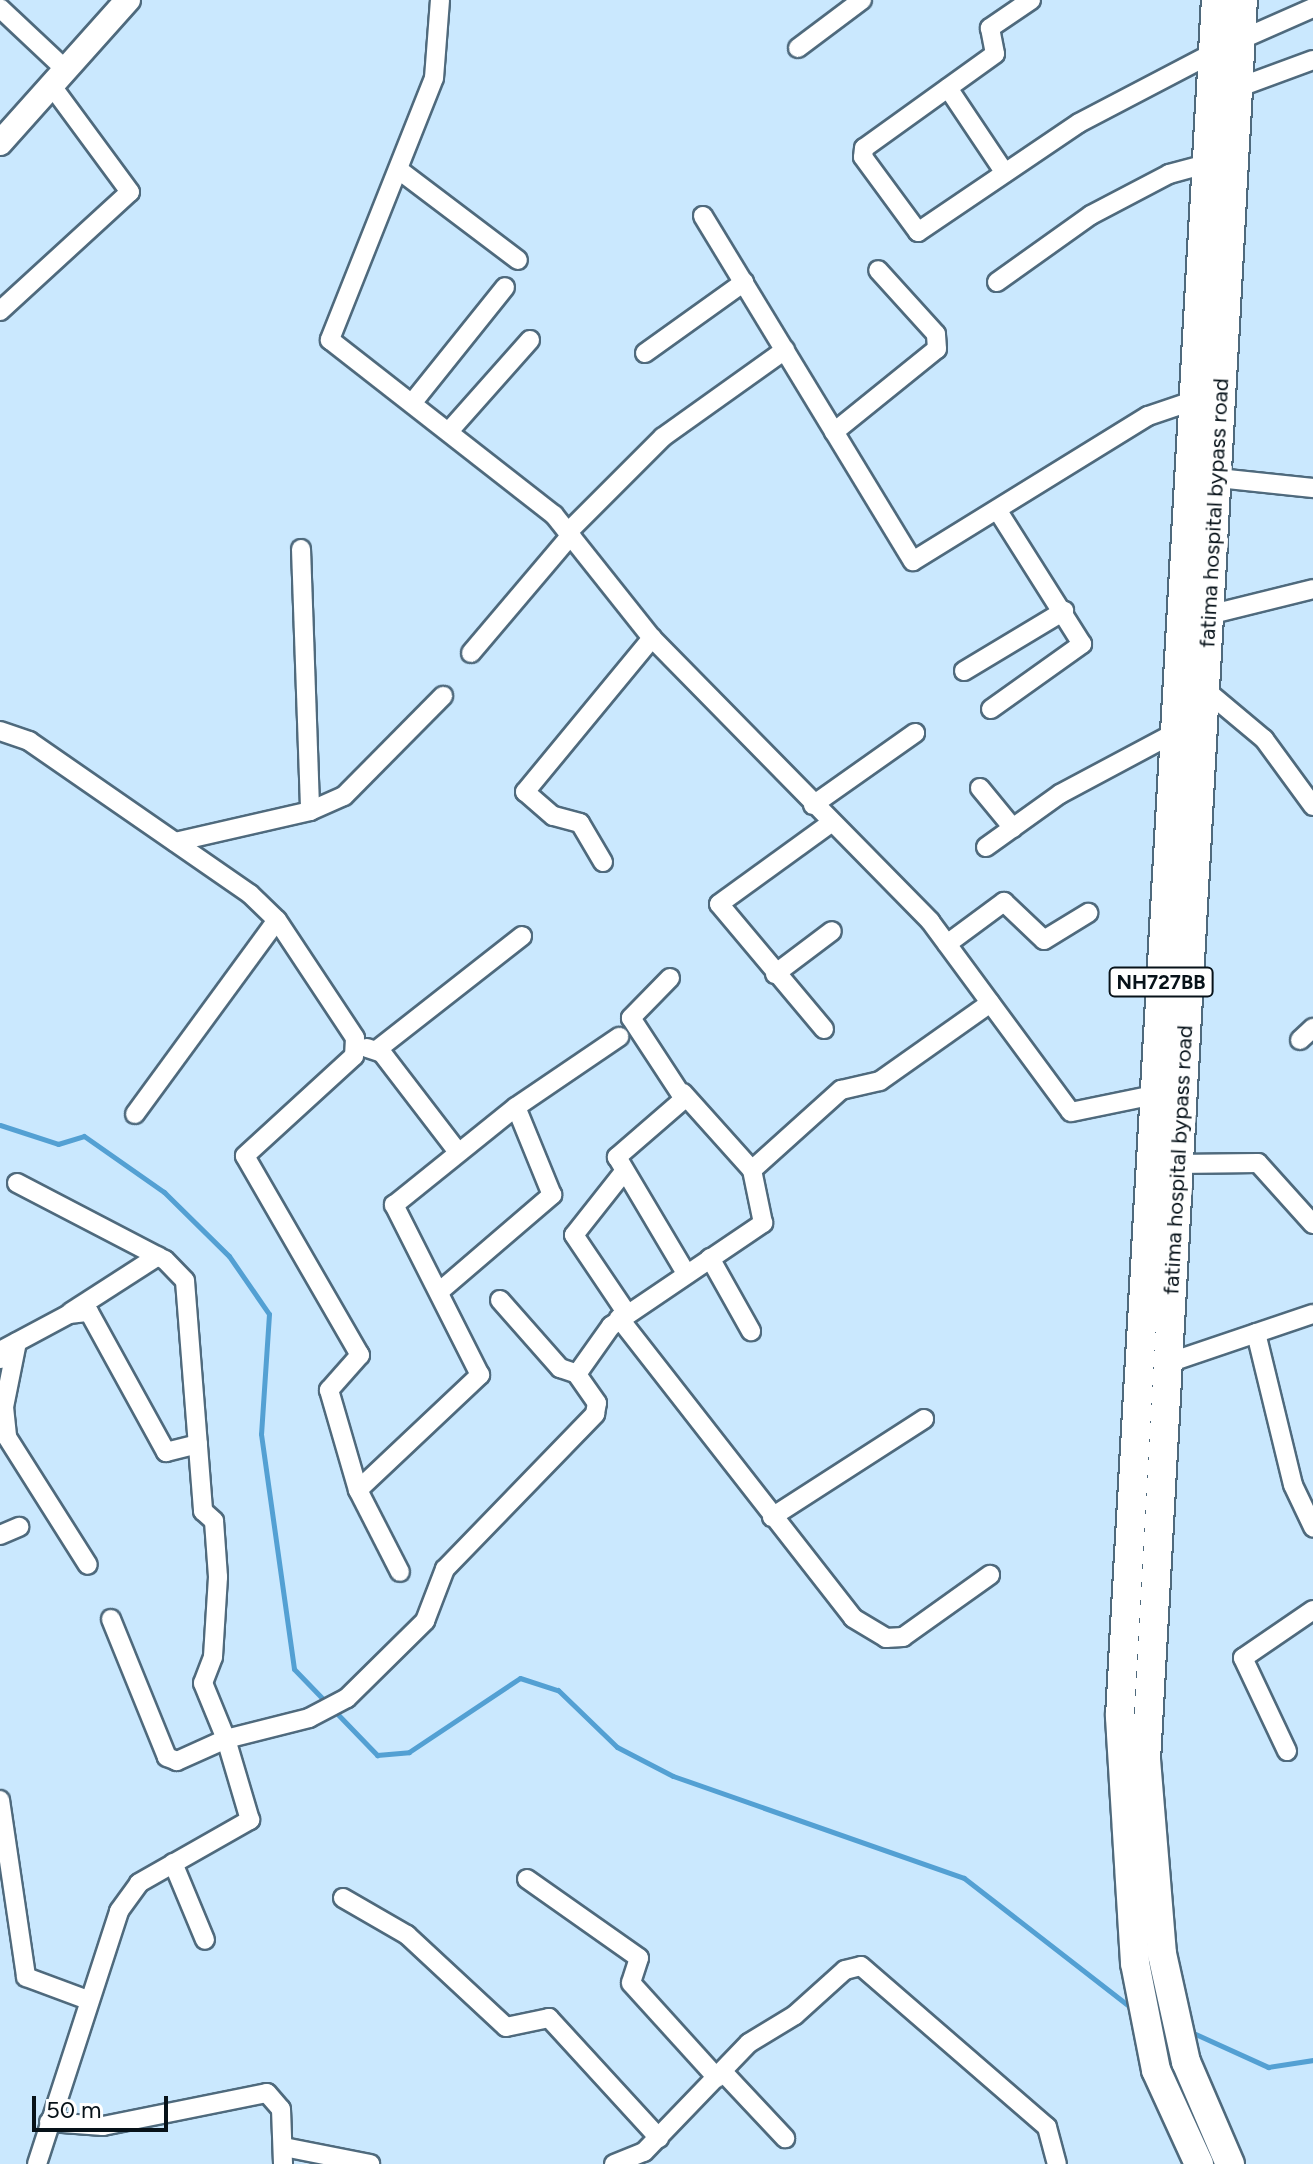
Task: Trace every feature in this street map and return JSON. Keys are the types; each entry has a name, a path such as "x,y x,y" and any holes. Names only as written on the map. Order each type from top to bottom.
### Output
{"highway":[{"name":"fatima hospital bypass road","path":"1192,2161 1156,2070 1135,1963 1123,1838 1121,1639 1154,1095 1171,1033 1208,615 1202,477 1192,401 1216,0"},
{"name":"fatima hospital bypass road","path":"1230,2164 1186,2062 1162,1954 1146,1760 1177,1164 1171,1033 1176,732 1202,477 1243,0"}],"main road":[{"path":"0,143 123,2"}],"street":[{"path":"440,0 437,65 399,170 330,340 451,429 569,534 652,638 947,944 1075,1115 1154,1095"},
{"path":"798,48 862,0"},
{"path":"1031,0 990,28 995,54 864,148 863,157 918,232 1079,123 1213,53"},
{"path":"0,8 58,77 130,192 0,311"},
{"path":"1240,40 1313,8"},
{"path":"1237,88 1313,60"},
{"path":"948,88 1005,173"},
{"path":"997,282 1091,215 1169,174 1206,164"},
{"path":"399,170 518,260"},
{"path":"703,216 913,561 1148,416 1192,401"},
{"path":"834,432 937,349 936,334 878,270"},
{"path":"645,353 744,282"},
{"path":"413,402 505,287"},
{"path":"451,429 530,340"},
{"path":"471,653 569,534 663,437 785,350"},
{"path":"1202,477 1313,488"},
{"path":"991,709 1080,648 1064,611 998,511"},
{"path":"301,549 310,811"},
{"path":"1208,615 1313,589"},
{"path":"964,671 1064,611"},
{"path":"603,862 580,823 553,816 525,792 652,638"},
{"path":"1203,688 1264,739 1313,806"},
{"path":"175,842 310,811 359,785 443,696"},
{"path":"0,731 29,741 175,842 277,920 357,1048"},
{"path":"986,847 1176,732"},
{"path":"813,805 915,733"},
{"path":"980,788 1013,828"},
{"path":"824,1029 719,904 831,823"},
{"path":"947,944 1004,902 1044,940 1088,913"},
{"path":"135,1114 178,1065 277,920"},
{"path":"775,974 832,931"},
{"path":"400,1572 358,1490 329,1390 360,1355 245,1156 357,1048 378,1049 522,936"},
{"path":"577,1374 623,1315 766,1218 752,1170 683,1093 631,1018 670,978"},
{"path":"752,1170 841,1090 880,1081 990,1003"},
{"path":"358,1490 480,1375 394,1205 516,1107 619,1037"},
{"path":"378,1049 458,1152"},
{"path":"683,1093 680,1105 619,1152 623,1173 686,1273"},
{"path":"440,1291 552,1195 516,1107"},
{"path":"1177,1164 1258,1163 1313,1224"},
{"path":"623,1173 574,1235 623,1315 839,1605 886,1638 915,1631 990,1575"},
{"path":"17,1183 158,1256 185,1281 198,1444 218,1577 213,1657 203,1683 226,1739 250,1820 139,1883 119,1911 37,2164"},
{"path":"0,1359 17,1342 69,1314 158,1256"},
{"path":"710,1258 751,1331"},
{"path":"111,1619 167,1757 177,1761 226,1739 309,1718 347,1698 425,1621 445,1569 595,1414 597,1403 577,1374 560,1368 500,1300"},
{"path":"69,1314 89,1312 97,1319 166,1452 198,1444"},
{"path":"1168,1363 1313,1314"},
{"path":"1256,1333 1293,1485 1313,1527"},
{"path":"17,1342 4,1407 7,1437 88,1565"},
{"path":"772,1517 924,1419"},
{"path":"0,1535 19,1527"},
{"path":"1287,1751 1243,1658 1313,1610"},
{"path":"0,1800 19,1936 31,1982 88,2000"},
{"path":"173,1863 205,1940"},
{"path":"527,1879 639,1958 631,1983 785,2138"},
{"path":"343,1898 407,1935 506,2027 549,2018 659,2138"},
{"path":"0,1939 19,1936"},
{"path":"614,2164 659,2138 720,2075 845,1970 861,1966 1047,2127 1048,2160"},
{"path":"49,2122 103,2126 260,2092 279,2103 284,2156 370,2164"}],"waterway":[{"path":"0,1125 58,1144 84,1136 164,1192 229,1256 269,1314 261,1434 294,1669 377,1755 409,1752 520,1678 558,1690 617,1747 673,1776 964,1878 1133,2009"},
{"path":"1191,2032 1268,2067 1313,2060"}]}
